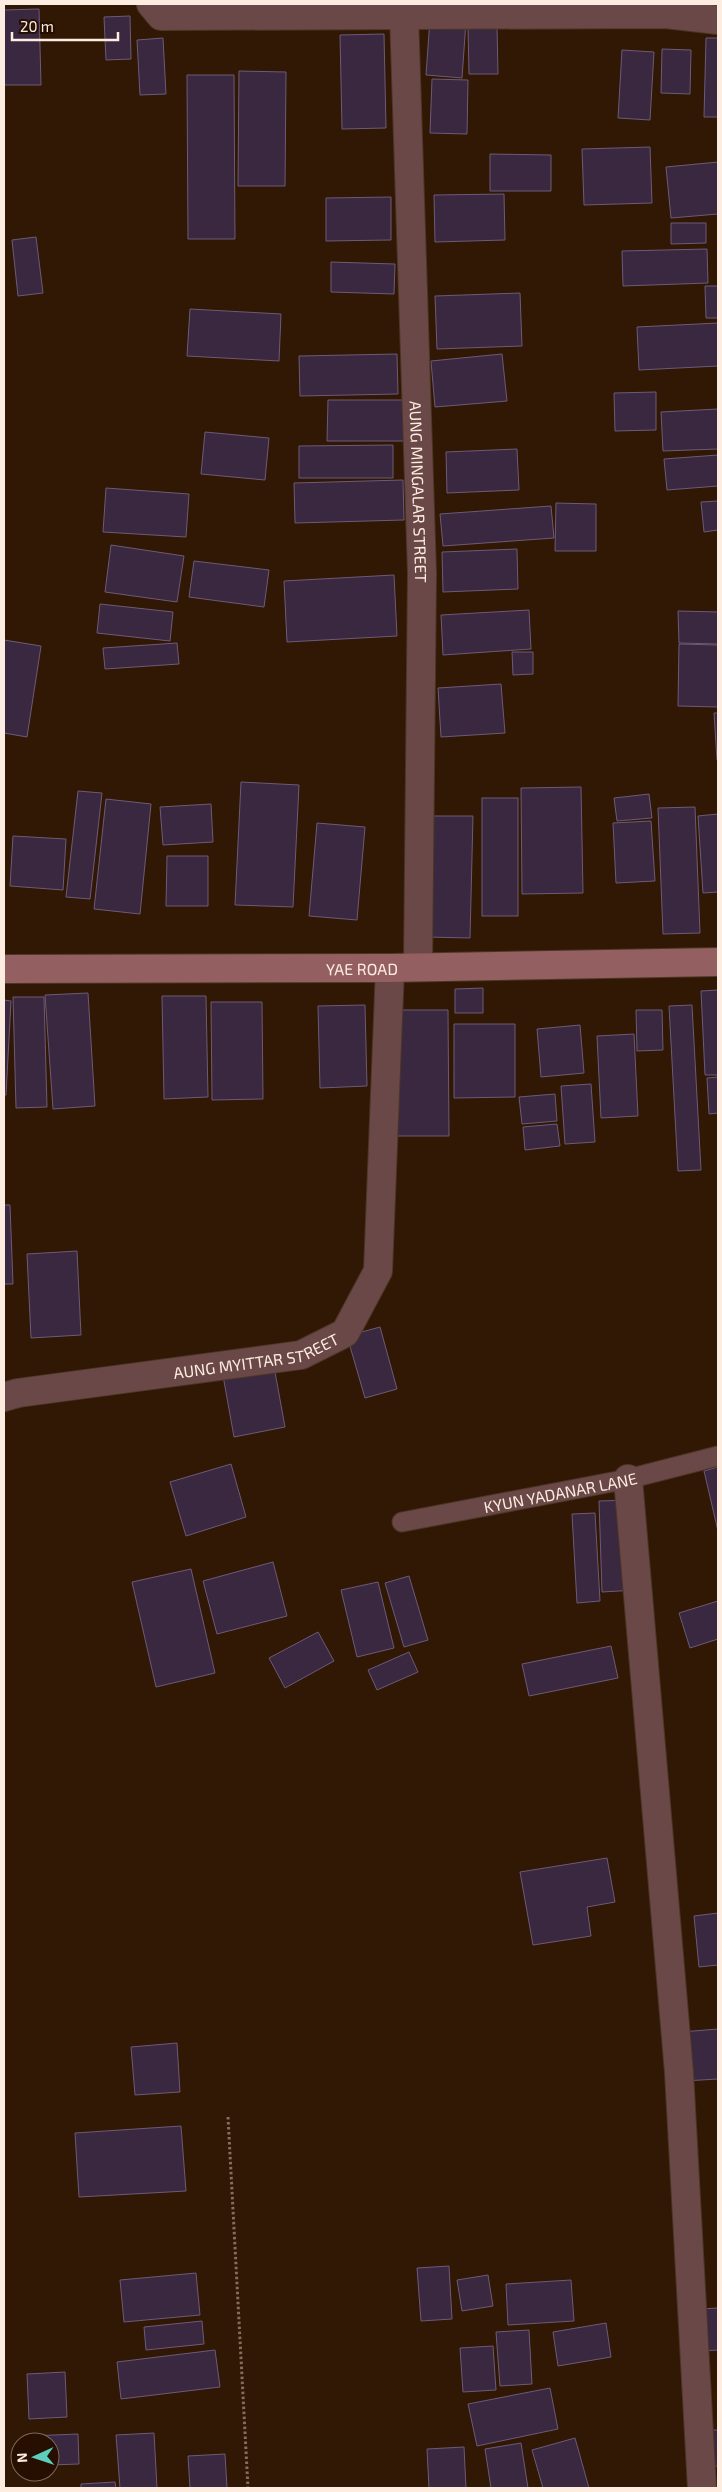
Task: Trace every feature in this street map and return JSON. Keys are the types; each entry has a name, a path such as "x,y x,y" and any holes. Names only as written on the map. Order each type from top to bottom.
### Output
{"street":[{"path":"151,4 161,16 666,14 718,20"},
{"name":"AUNG MINGALAR STREET","path":"404,14 422,573 418,967"},
{"name":"YAE ROAD","path":"4,969 390,968 718,962"},
{"name":"AUNG MYITTAR STREET","path":"4,1397 18,1393 301,1355 345,1333 378,1271 390,968"},
{"path":"628,1479 679,2072 702,2488"}],"lane":[{"name":"KYUN YADANAR LANE","path":"402,1522 628,1479 718,1456"}],"path":[{"path":"228,2117 248,2488"}],"building":[{"path":"39,9 41,85 4,85 4,10"},
{"path":"130,16 131,59 106,60 104,17"},
{"path":"430,19 466,21 462,78 426,75"},
{"path":"497,27 498,74 469,74 468,28"},
{"path":"384,34 386,128 342,129 340,35"},
{"path":"163,38 166,94 140,95 137,40"},
{"path":"706,38 718,38 718,117 704,117"},
{"path":"662,49 691,50 690,94 661,93"},
{"path":"622,50 654,52 650,120 618,118"},
{"path":"239,71 286,72 285,186 238,186"},
{"path":"187,75 234,75 235,239 188,239"},
{"path":"432,79 468,80 467,134 430,133"},
{"path":"650,147 652,203 584,205 582,149"},
{"path":"490,154 551,155 551,191 490,191"},
{"path":"718,162 718,214 671,218 666,167"},
{"path":"504,194 505,240 435,242 434,195"},
{"path":"391,197 391,240 326,241 326,198"},
{"path":"671,223 706,223 706,243 671,244"},
{"path":"36,237 43,293 18,296 12,240"},
{"path":"707,249 708,283 623,286 622,251"},
{"path":"331,262 395,264 394,294 331,292"},
{"path":"705,286 718,286 718,318 706,318"},
{"path":"520,293 522,346 437,349 435,296"},
{"path":"190,309 281,314 279,361 187,356"},
{"path":"718,323 718,366 639,370 637,327"},
{"path":"397,354 398,394 300,396 299,356"},
{"path":"502,354 507,401 435,407 431,361"},
{"path":"656,392 656,430 615,431 614,393"},
{"path":"328,400 409,400 409,441 327,441"},
{"path":"718,409 718,449 663,451 661,412"},
{"path":"205,432 269,438 265,480 201,474"},
{"path":"393,445 393,478 299,478 299,446"},
{"path":"517,449 519,490 447,493 446,452"},
{"path":"718,455 718,486 667,490 664,459"},
{"path":"403,480 404,520 295,523 294,483"},
{"path":"106,488 189,494 186,537 103,532"},
{"path":"718,501 718,530 704,532 701,502"},
{"path":"556,503 596,504 596,551 555,551"},
{"path":"551,506 554,538 443,546 440,514"},
{"path":"111,545 184,556 177,602 105,592"},
{"path":"517,549 518,589 443,592 442,552"},
{"path":"194,561 269,570 264,607 189,597"},
{"path":"394,575 397,636 287,642 284,581"},
{"path":"100,604 173,612 170,641 97,633"},
{"path":"529,610 531,649 443,655 441,615"},
{"path":"678,611 718,612 718,644 679,643"},
{"path":"4,640 41,646 27,737 4,733"},
{"path":"177,643 179,664 105,669 103,648"},
{"path":"679,644 718,645 718,707 678,706"},
{"path":"512,652 533,652 533,674 513,675"},
{"path":"501,684 505,733 441,737 438,688"},
{"path":"714,713 718,713 718,760 717,760"},
{"path":"241,782 299,785 293,907 235,905"},
{"path":"581,787 583,893 522,894 521,788"},
{"path":"78,791 102,793 90,899 66,897"},
{"path":"649,794 652,818 617,821 614,798"},
{"path":"482,798 518,798 518,916 482,916"},
{"path":"106,799 151,804 140,914 94,909"},
{"path":"211,804 213,842 163,845 160,807"},
{"path":"695,807 700,933 663,934 658,808"},
{"path":"718,814 718,892 703,893 698,816"},
{"path":"427,816 473,816 470,938 425,937"},
{"path":"651,821 655,881 616,883 613,823"},
{"path":"317,823 365,827 357,920 309,916"},
{"path":"13,836 66,839 63,890 10,886"},
{"path":"167,856 208,856 208,906 166,906"},
{"path":"483,988 483,1013 455,1013 455,989"},
{"path":"718,990 718,1075 705,1075 701,991"},
{"path":"88,993 95,1106 53,1109 45,995"},
{"path":"162,996 206,996 208,1097 164,1099"},
{"path":"13,997 44,997 47,1107 16,1108"},
{"path":"4,1000 11,1001 6,1095 4,1095"},
{"path":"211,1002 262,1002 263,1099 212,1100"},
{"path":"365,1005 367,1086 320,1088 318,1006"},
{"path":"692,1005 701,1170 678,1171 669,1006"},
{"path":"393,1010 448,1010 449,1136 393,1136"},
{"path":"636,1010 662,1010 663,1050 637,1051"},
{"path":"454,1024 515,1024 515,1097 454,1098"},
{"path":"580,1025 584,1073 541,1077 537,1029"},
{"path":"634,1034 638,1116 601,1118 597,1036"},
{"path":"718,1077 718,1113 709,1114 707,1078"},
{"path":"591,1084 595,1142 565,1144 561,1086"},
{"path":"555,1094 557,1121 522,1124 519,1097"},
{"path":"557,1124 560,1146 525,1150 523,1127"},
{"path":"4,1205 10,1205 13,1284 4,1284"},
{"path":"77,1251 81,1335 31,1338 27,1254"},
{"path":"380,1327 397,1389 365,1398 347,1336"},
{"path":"271,1350 285,1427 234,1437 220,1359"},
{"path":"231,1464 246,1517 186,1536 170,1482"},
{"path":"718,1467 718,1531 704,1471"},
{"path":"633,1500 636,1590 602,1592 599,1501"},
{"path":"595,1513 600,1601 577,1603 572,1514"},
{"path":"273,1562 287,1616 217,1634 203,1581"},
{"path":"191,1569 215,1673 156,1687 132,1582"},
{"path":"409,1576 428,1640 404,1647 385,1583"},
{"path":"378,1582 394,1648 357,1657 341,1590"},
{"path":"718,1601 718,1639 690,1648 679,1613"},
{"path":"318,1632 334,1661 285,1688 269,1658"},
{"path":"611,1646 618,1678 529,1696 522,1664"},
{"path":"409,1652 418,1672 377,1690 368,1670"},
{"path":"607,1858 615,1902 587,1907 591,1936 533,1945 520,1872"},
{"path":"718,1913 718,1965 699,1967 694,1916"},
{"path":"718,2029 718,2079 684,2081 681,2032"},
{"path":"177,2043 180,2092 135,2095 131,2047"},
{"path":"181,2126 186,2191 79,2197 75,2133"},
{"path":"449,2266 452,2319 421,2321 417,2268"},
{"path":"196,2273 200,2315 124,2322 120,2280"},
{"path":"488,2275 493,2306 462,2311 457,2280"},
{"path":"571,2280 574,2321 508,2325 506,2284"},
{"path":"718,2308 718,2350 700,2351 699,2309"},
{"path":"202,2321 204,2344 146,2350 144,2327"},
{"path":"606,2323 611,2357 558,2366 553,2332"},
{"path":"529,2330 532,2384 500,2386 496,2332"},
{"path":"493,2346 496,2390 463,2392 460,2348"},
{"path":"215,2350 220,2387 121,2399 117,2362"},
{"path":"65,2372 67,2417 29,2419 27,2374"},
{"path":"550,2388 558,2429 477,2446 468,2404"},
{"path":"704,2430 718,2430 718,2466 705,2467"},
{"path":"154,2433 157,2488 120,2488 116,2435"},
{"path":"78,2434 79,2464 60,2465 60,2435"},
{"path":"575,2438 589,2488 543,2488 532,2450"},
{"path":"521,2443 528,2488 491,2488 485,2449"},
{"path":"464,2447 466,2488 429,2488 427,2449"},
{"path":"225,2454 227,2488 190,2488 188,2456"},
{"path":"115,2482 116,2488 81,2488 81,2484"}]}
